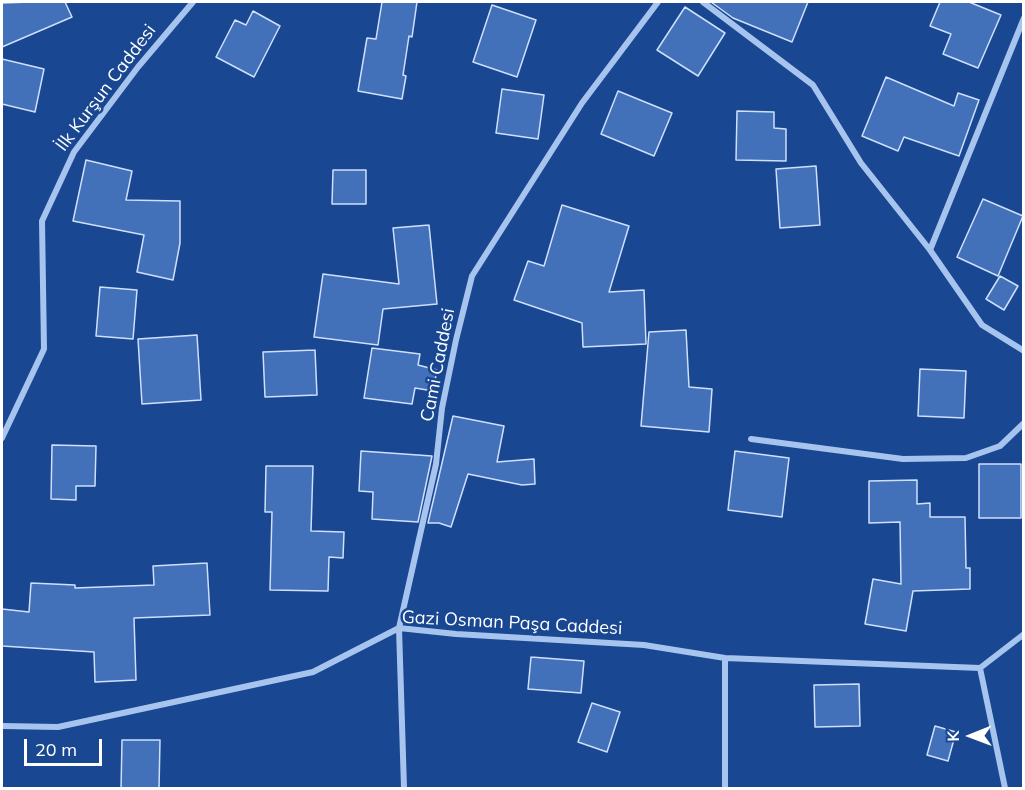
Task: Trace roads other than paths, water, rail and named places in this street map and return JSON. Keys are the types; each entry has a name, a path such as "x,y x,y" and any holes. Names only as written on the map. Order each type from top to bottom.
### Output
{"street":[{"name":"İlk Kurşun Caddesi","path":"2,438 44,349 42,221 74,152 138,66 193,2"},
{"name":"Cami Caddesi","path":"404,789 399,628 436,464 442,408 453,351 472,276 582,103 658,2"},
{"path":"703,2 813,85 861,163 930,250 982,325 1023,351"},
{"path":"930,250 1023,18"},
{"path":"751,439 903,459 966,458 1000,446 1023,423"},
{"name":"Gazi Osman Paşa Caddesi","path":"2,726 58,727 313,672 399,628 456,634 644,645 725,658 980,668"},
{"path":"1005,789 980,668 1023,634"},
{"path":"725,658 725,789"}]}
